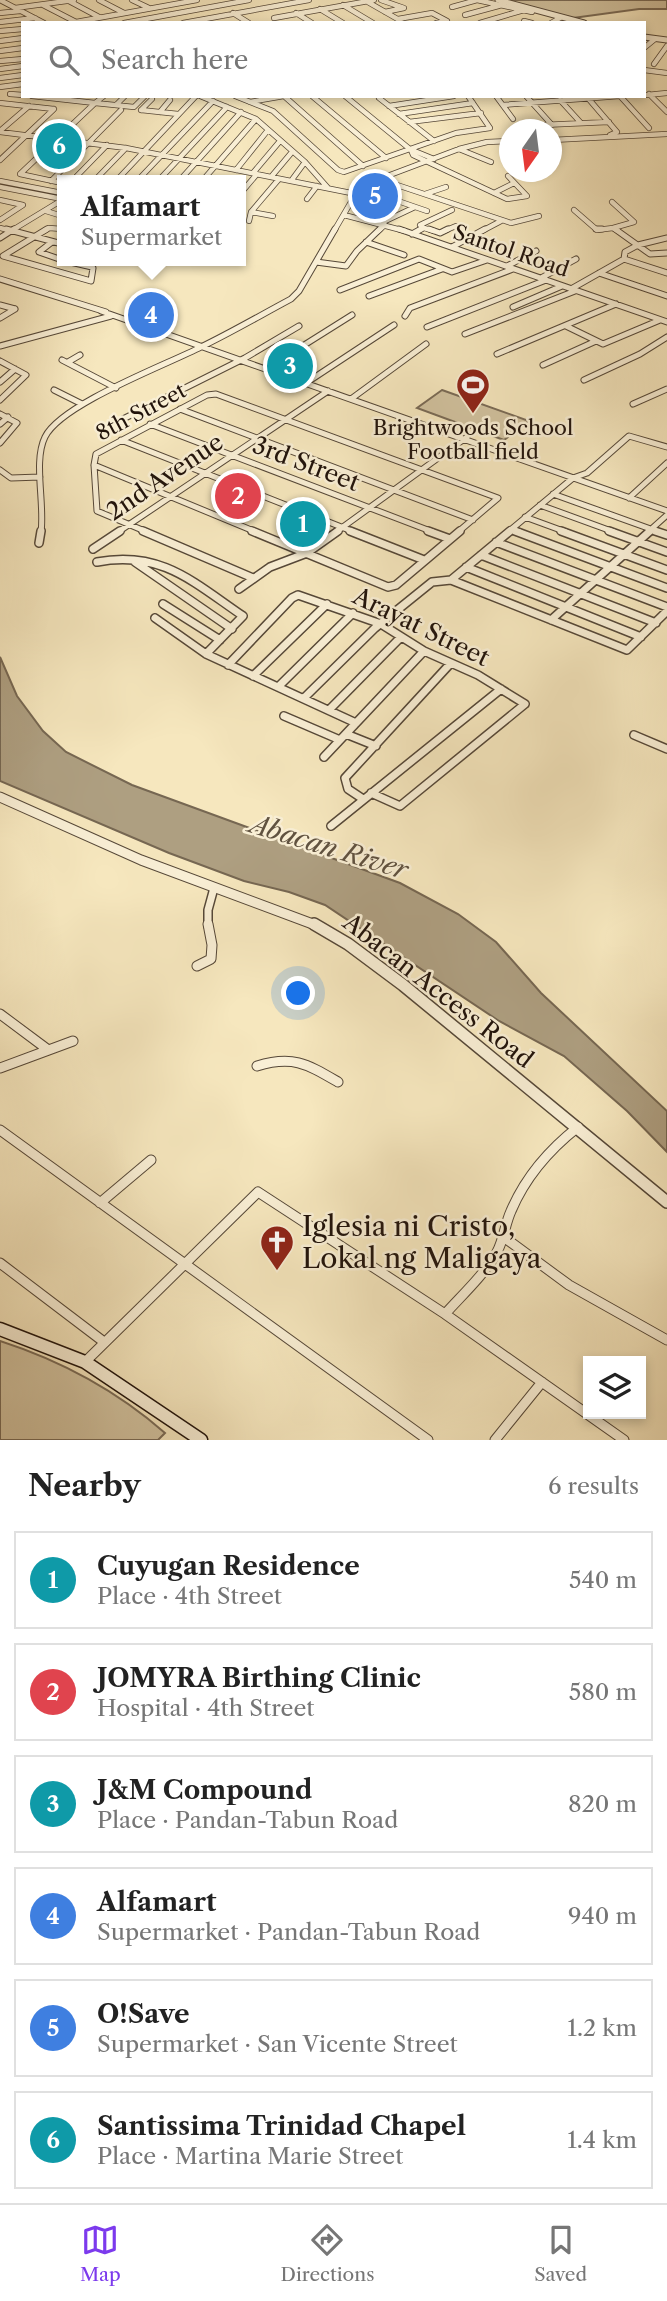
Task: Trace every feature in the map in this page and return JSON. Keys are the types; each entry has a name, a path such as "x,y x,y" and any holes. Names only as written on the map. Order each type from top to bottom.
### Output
{"main road":[{"path":"0,1329 85,1362 201,1440"}],"street":[{"path":"18,0 27,3 74,0"},
{"path":"99,0 125,13"},
{"path":"132,0 149,9"},
{"path":"165,0 173,4"},
{"path":"83,21 197,0"},
{"path":"211,0 246,21"},
{"path":"135,21 249,0"},
{"path":"193,21 309,0"},
{"path":"366,0 400,21"},
{"path":"279,21 274,17 374,0"},
{"path":"381,0 404,8"},
{"path":"476,21 452,7 477,0 500,2 576,21"},
{"path":"68,1 100,18"},
{"path":"465,15 500,2 570,21"},
{"path":"2,3 40,21"},
{"path":"0,13 44,3 75,21"},
{"path":"343,5 370,21"},
{"path":"385,12 414,6"},
{"path":"320,9 340,21"},
{"path":"486,21 525,10"},
{"path":"246,21 251,11"},
{"path":"296,13 309,21"},
{"path":"398,19 433,13 447,21"},
{"path":"214,17 246,21"},
{"path":"0,22 35,18"},
{"path":"555,21 560,18"},
{"path":"0,31 21,29"},
{"path":"0,41 21,38"},
{"path":"646,39 667,40"},
{"path":"646,46 653,41"},
{"path":"667,46 655,63 667,63"},
{"path":"0,51 21,48"},
{"path":"0,61 21,59"},
{"path":"0,69 21,66"},
{"path":"646,70 667,73"},
{"path":"0,78 21,75"},
{"path":"0,87 21,84"},
{"path":"647,94 667,93"},
{"path":"10,94 21,95"},
{"path":"647,94 667,112"},
{"path":"48,98 134,107 143,98"},
{"path":"80,102 83,98"},
{"path":"57,182 20,175 101,98"},
{"path":"116,105 123,98"},
{"path":"122,175 196,98"},
{"path":"204,98 256,119 305,162 329,189"},
{"path":"240,98 273,111 338,170 348,172 456,133 490,128 469,98"},
{"path":"249,102 272,98"},
{"path":"286,98 363,166"},
{"path":"314,98 386,158"},
{"path":"348,98 414,150 434,159"},
{"path":"382,98 434,141"},
{"path":"389,106 441,98"},
{"path":"498,98 513,119"},
{"path":"528,98 547,119"},
{"path":"503,105 559,98 581,123"},
{"path":"562,138 616,134 588,98"},
{"path":"622,98 649,128"},
{"path":"152,99 141,110 178,114"},
{"path":"160,112 170,100"},
{"path":"143,175 213,101"},
{"path":"0,160 54,109 1,103"},
{"path":"399,114 473,103"},
{"path":"660,106 667,105"},
{"path":"0,132 29,106"},
{"path":"164,175 227,107"},
{"path":"51,181 121,110"},
{"path":"185,175 241,112"},
{"path":"409,122 481,113"},
{"path":"208,175 256,119"},
{"path":"562,124 609,122"},
{"path":"236,170 268,130"},
{"path":"0,132 144,151 356,194"},
{"path":"562,139 667,134"},
{"path":"246,186 280,141"},
{"path":"38,543 43,516 40,449 46,434 82,404 204,346 291,299 356,194 378,178 459,149 499,141"},
{"path":"78,175 107,145"},
{"path":"100,175 126,148"},
{"path":"459,149 491,162"},
{"path":"414,150 413,155 427,161 494,193 508,199 527,196 514,183 494,193"},
{"path":"271,177 292,152"},
{"path":"290,181 305,162"},
{"path":"378,178 501,221 515,223 539,216"},
{"path":"248,221 251,212 279,179"},
{"path":"0,181 57,192"},
{"path":"0,187 57,199"},
{"path":"307,200 317,187"},
{"path":"425,194 446,187"},
{"path":"2,201 19,191"},
{"path":"396,200 427,211"},
{"path":"0,220 23,205 2,201"},
{"path":"573,210 597,230 634,222 612,202"},
{"path":"0,238 57,203"},
{"path":"316,262 346,266 382,224 415,207"},
{"path":"452,210 420,225 440,233 456,226"},
{"path":"46,211 57,214"},
{"path":"251,212 273,216"},
{"name":"Santol Road","path":"344,215 382,224 452,247 664,321"},
{"path":"452,247 501,221"},
{"path":"0,228 57,243"},
{"path":"57,229 49,228 3,256 93,280 93,268 86,266"},
{"path":"411,234 424,228"},
{"path":"613,228 650,254 667,253"},
{"path":"624,259 625,252 638,244 667,238"},
{"path":"52,242 39,252 57,258"},
{"path":"366,242 404,256"},
{"path":"405,316 410,309 510,267 536,251"},
{"path":"340,290 419,259 455,272 488,260"},
{"path":"427,327 544,279 576,259"},
{"path":"465,334 574,290 624,259 667,273"},
{"path":"44,269 57,263"},
{"path":"369,296 442,269"},
{"path":"599,273 667,296"},
{"path":"0,280 187,339 667,511 551,620"},
{"path":"513,307 563,286"},
{"path":"497,354 617,304"},
{"path":"0,305 16,310 0,318"},
{"path":"0,346 82,326 113,314"},
{"path":"268,368 352,315"},
{"path":"566,326 605,344 664,321"},
{"path":"308,382 394,325"},
{"path":"119,421 243,359 299,326"},
{"path":"584,380 640,354 667,337"},
{"path":"542,366 596,341"},
{"path":"352,398 426,344"},
{"path":"80,355 65,361 116,388"},
{"path":"0,361 26,375 0,400"},
{"path":"0,382 15,369"},
{"path":"308,382 352,398"},
{"path":"632,404 667,389"},
{"path":"54,390 82,404"},
{"name":"2nd Avenue","path":"93,549 328,391"},
{"name":"8th Street","path":"94,465 96,454 149,424 212,394 283,419"},
{"path":"180,409 473,520"},
{"path":"0,414 16,423 12,432 0,443"},
{"path":"0,424 8,417"},
{"path":"253,578 96,510 94,465 390,587 396,585 498,498 283,419"},
{"name":"3rd Street","path":"149,424 450,539"},
{"path":"451,580 553,494 576,477 587,473 632,435 667,447"},
{"path":"239,589 278,562 307,554 465,438"},
{"path":"121,440 424,560"},
{"path":"631,496 667,463"},
{"path":"0,470 11,478 40,477"},
{"path":"553,494 667,534"},
{"path":"540,505 667,552"},
{"path":"525,517 667,570"},
{"path":"511,529 667,588"},
{"path":"304,698 381,624 432,582 451,580 627,650 667,609 496,542"},
{"path":"481,555 656,623"},
{"path":"132,561 232,629"},
{"path":"97,562 132,561 164,565 243,615 206,654"},
{"path":"466,567 641,636"},
{"name":"Arayat Street","path":"228,665 292,598 299,595 381,624 424,651 478,675 524,703 525,706 400,806 371,793"},
{"path":"163,604 220,640"},
{"path":"253,676 327,604"},
{"path":"278,687 353,613"},
{"path":"155,618 206,654 356,723"},
{"path":"329,710 401,637"},
{"path":"324,757 424,651"},
{"path":"363,799 350,791 344,781 450,664"},
{"path":"331,826 501,689"},
{"path":"284,716 376,746"},
{"path":"634,735 667,749"},
{"name":"Abacan Access Road","path":"0,797 86,837 214,888 313,923 338,937 425,1001 667,1202"},
{"path":"197,966 211,959 214,948 208,924 209,903 214,888"},
{"path":"0,1014 47,1049"},
{"path":"0,1069 74,1041"},
{"path":"257,1066 275,1060 291,1059 338,1082"},
{"path":"445,1314 496,1255 505,1238 511,1210 556,1143 579,1127"},
{"path":"0,1130 428,1440"},
{"path":"100,1203 151,1160"},
{"path":"85,1362 258,1192 445,1314 624,1440"},
{"path":"505,1238 569,1285 667,1340"},
{"path":"0,1263 104,1342"},
{"path":"495,1440 542,1382"}],"shaded area":[{"path":"499,0 667,0 667,9 639,9 573,18"},
{"name":"Brightwoods School Football field","path":"442,390 529,421 504,440 417,408"},
{"path":"0,657 17,696 43,731 66,752 132,785 400,883 458,914 496,942 541,993 667,1111 667,1152 627,1111 564,1056 499,1021 325,905 289,892 244,881 169,853 0,781"},
{"path":"0,1341 87,1378 127,1403 165,1433 158,1440 0,1440"}],"place":[{"name":"Santissima Trinidad Chapel","path":"59,146"},
{"name":"O!Save","path":"375,196"},
{"name":"Alfamart","path":"151,315"},
{"name":"J&M Compound","path":"290,366"},
{"name":"Brightwoods School Football field","path":"473,415"},
{"name":"JOMYRA Birthing Clinic","path":"238,496"},
{"name":"Cuyugan Residence","path":"303,524"},
{"name":"Iglesia ni Cristo, Lokal ng Maligaya","path":"277,1272"}],"water label":[{"name":"Abacan River","path":"329,847"}]}
